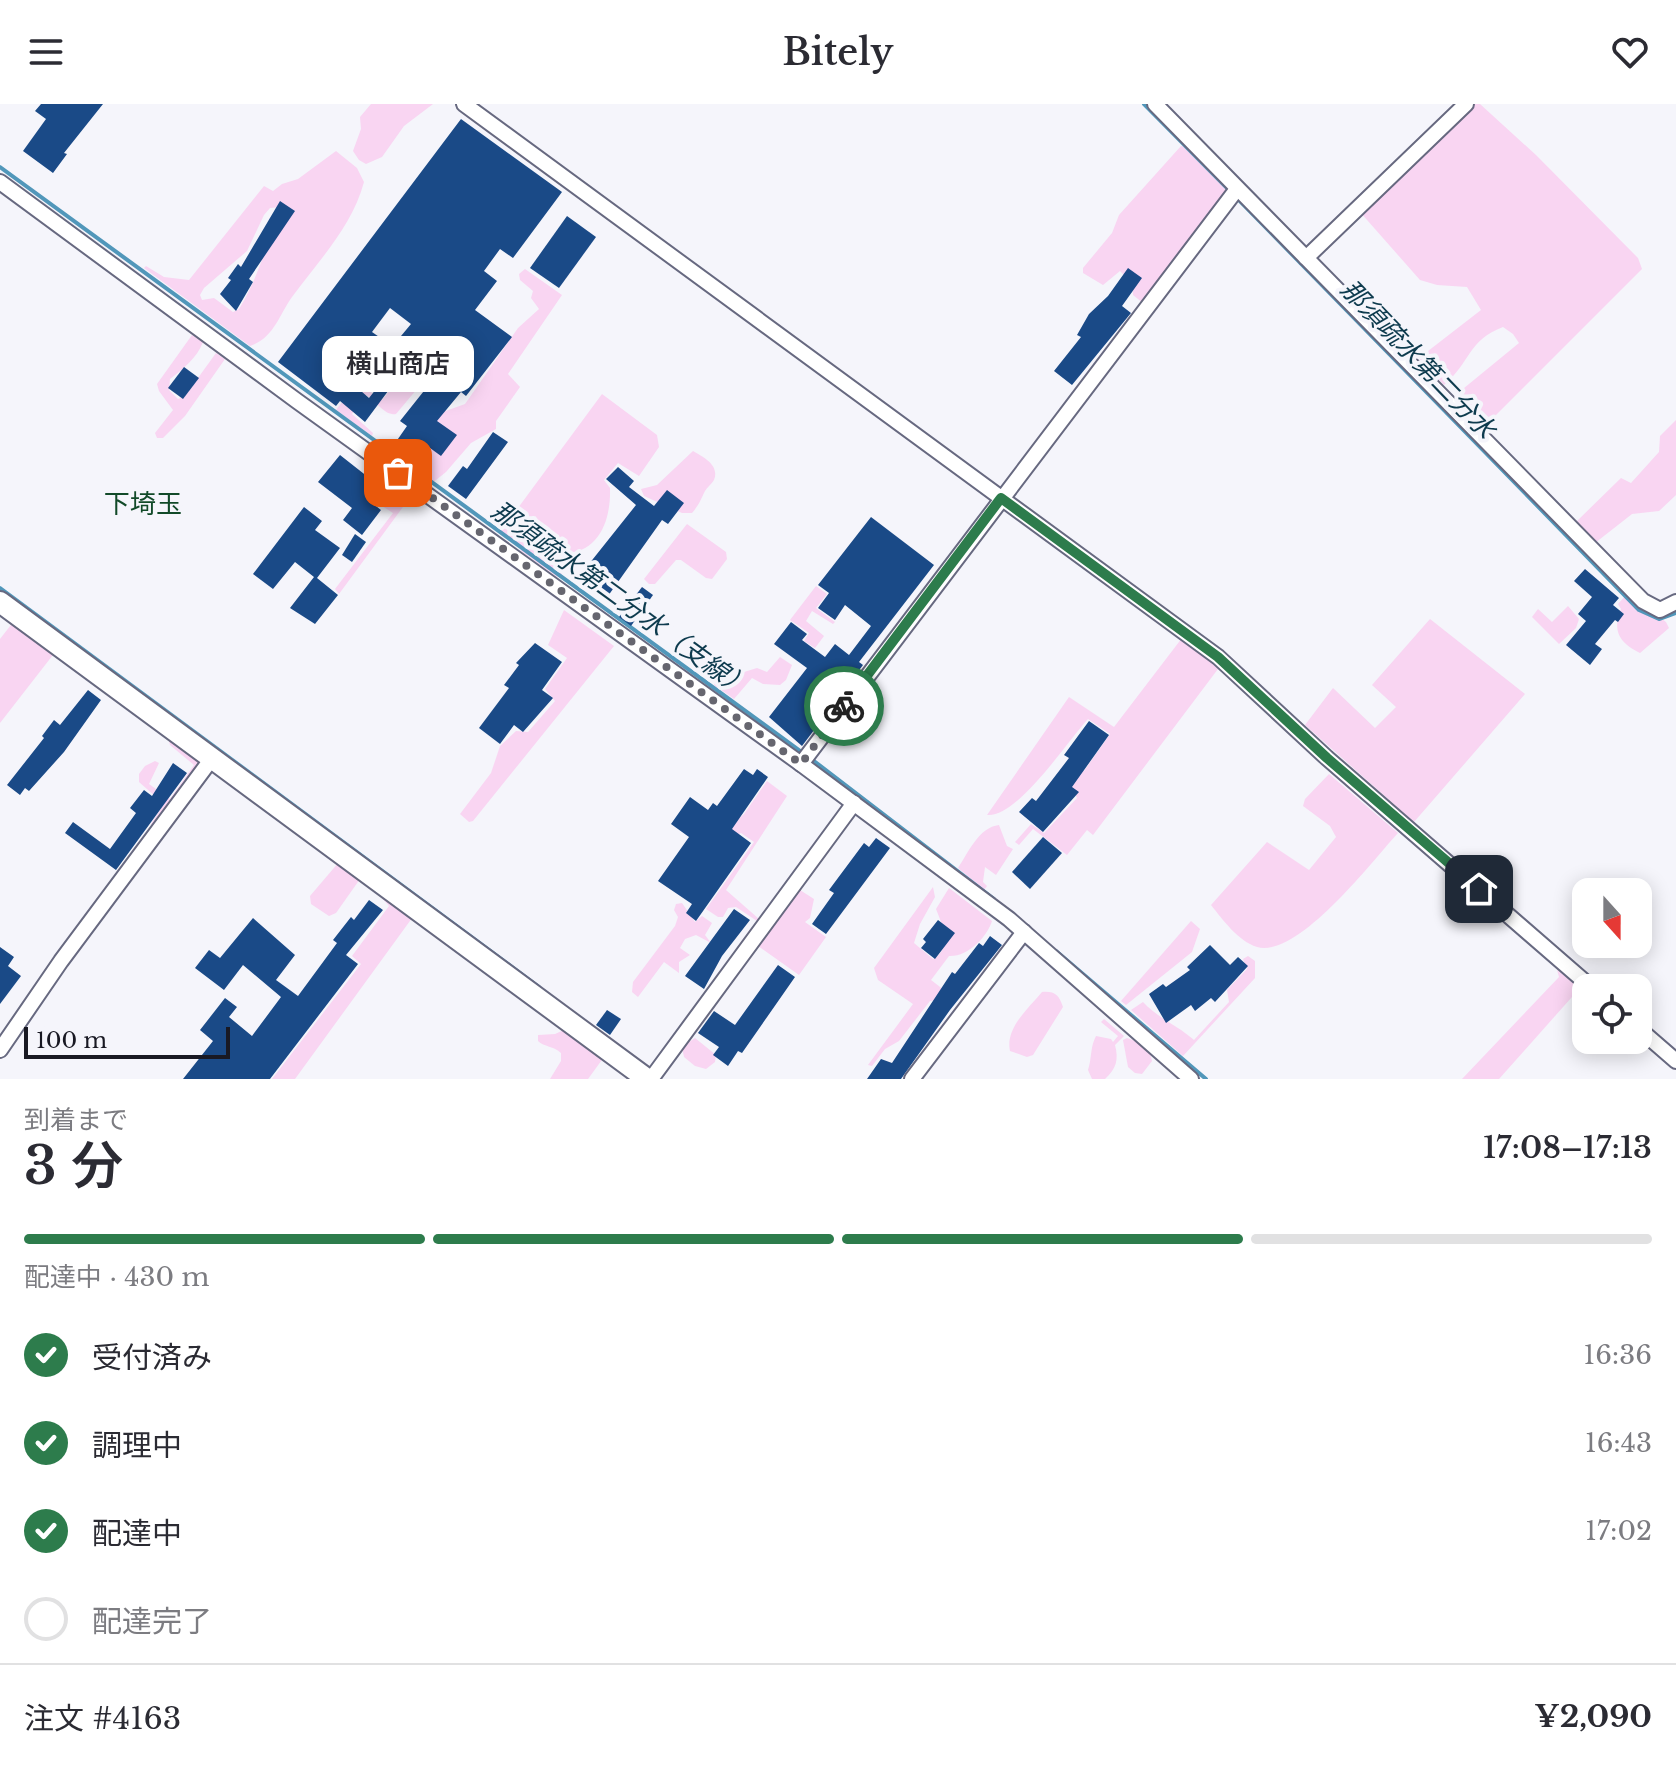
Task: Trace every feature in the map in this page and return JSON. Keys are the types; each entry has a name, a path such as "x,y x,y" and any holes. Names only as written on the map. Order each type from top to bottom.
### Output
{"street":[{"path":"464,104 1218,657 1327,758 1576,974"},
{"path":"1155,104 1643,601 1660,610 1676,602"},
{"path":"1306,258 1466,104"},
{"path":"0,182 297,401 854,803 1024,932 1191,1079"},
{"path":"801,764 1237,189"},
{"path":"0,602 649,1079 854,803"},
{"path":"0,1050 61,961 213,757"},
{"path":"912,1079 1024,932"},
{"path":"1652,1040 1676,1061"}],"shaded area":[{"path":"371,104 433,104 404,126 382,157 366,164 353,151 361,129 360,117"},
{"path":"1470,104 1480,104 1536,155 1638,258 1642,269 1484,427 1457,400 1458,393 1519,343 1503,327 1491,333 1476,345 1444,385 1419,358 1481,310 1467,287 1437,285 1420,280 1360,212"},
{"path":"1181,146 1190,147 1230,189 1143,303 1133,295 1132,283 1120,271 1103,285 1083,273 1083,268 1112,233 1119,215"},
{"path":"336,151 357,168 364,182 343,228 265,338 250,346 144,268 146,266 164,277 189,280 264,186 273,191 282,184 298,179","holes":["281,207 257,272 239,309 233,312 214,298 202,300 200,295 204,288 247,251 264,215 270,208"]},
{"path":"525,269 562,295 508,374 520,387 496,421 496,429 471,443 431,484 421,476 419,469 427,459 417,448 420,437 440,413 465,404 518,328 539,309 531,298 533,291 520,280 519,274"},
{"path":"192,335 203,342 185,367 170,379 169,390 178,399 185,396 216,353 225,359 185,416 163,438 157,438 155,433 173,410 157,384"},
{"path":"387,343 397,345 432,371 426,377 404,363 396,362 371,393 382,400 404,373 410,375 417,389 396,414 384,410 366,395 352,414 373,433 372,436 336,410"},
{"path":"602,394 657,435 659,447 639,476 618,463 604,480 610,488 605,523 594,541 585,548 562,554 559,558 566,565 565,571 557,577 521,551 519,544 501,531"},
{"path":"1676,420 1676,495 1659,511 1632,514 1595,543 1576,522 1621,478 1631,483 1659,452 1660,436"},
{"path":"693,451 710,462 715,475 692,513 682,513 644,496 641,489 657,485"},
{"path":"375,470 411,496 339,594 335,589 393,513 365,495 388,483 376,475 360,492"},
{"path":"687,524 726,552 727,559 712,579 676,560 655,584 649,584 644,579"},
{"path":"816,586 827,594 816,608 835,622 833,624 812,611 806,621 824,636 815,648 804,641 809,633 790,620"},
{"path":"1627,594 1666,622 1669,628 1640,653 1619,635 1617,623 1621,609 1618,604"},
{"path":"1568,606 1579,619 1576,628 1559,644 1532,617 1538,609 1552,622"},
{"path":"564,610 614,646 473,821 469,822 460,814 491,773 500,746 516,731 528,732 555,701 545,689 567,658 548,645"},
{"path":"1430,619 1525,694 1414,822 1305,725 1333,688 1375,728 1396,707 1372,685"},
{"path":"14,621 56,651 0,723 0,639"},
{"path":"1182,638 1197,647 1218,669 1093,835 1087,830 1067,855 1033,829 1019,845 1015,842 1031,824 1044,833 1077,798 1069,784 1074,768 1084,771 1110,734 1088,719 1027,792 999,813 987,815 1069,697 1114,727"},
{"path":"780,657 792,665 786,680 780,685 763,684 752,678 734,699 714,685 731,664 744,672 757,668 767,672"},
{"path":"168,738 202,763 155,828 151,824 164,804 139,782 139,774 145,766 155,761 159,763 149,784 170,799 194,765 170,745"},
{"path":"1329,774 1398,833 1334,905 1293,938 1274,947 1250,944 1231,929 1211,905 1267,842 1309,870 1336,837 1330,826 1303,806 1305,799"},
{"path":"767,781 787,796 726,890 759,919 757,921 736,907 728,908 723,917 718,917 706,909 754,842 741,833 734,836 725,831 744,814"},
{"path":"999,825 1007,846 1013,849 996,875 985,867 983,882 987,886 984,890 958,868 980,836"},
{"path":"339,862 360,879 336,913 329,916 311,904 310,896"},
{"path":"933,887 935,897 920,924 914,943 933,959 945,943 936,909 949,888 992,921 976,945 963,953 949,956 931,980 944,990 937,1000 930,1001 899,1041 885,1049 872,1066 868,1065 913,1004 878,980 874,968"},
{"path":"374,889 415,914 295,1079 272,1079 361,964 352,956 389,906"},
{"path":"800,890 814,899 810,918 805,922 826,937 799,975 758,946"},
{"path":"682,903 695,922 702,916 712,923 705,935 711,943 696,935 685,939 680,948 690,955 679,962 679,973 664,962 638,997 632,992 633,982 675,926 678,917 674,910 676,904"},
{"path":"1191,921 1200,929 1192,952 1126,1005 1121,1001"},
{"path":"1248,956 1255,961 1255,978 1183,1056 1131,1010 1143,1002 1194,1040 1229,1002 1227,990 1247,969 1243,959"},
{"path":"1557,970 1572,982 1572,997 1499,1079 1462,1079 1559,977"},
{"path":"1042,992 1056,995 1063,1007 1033,1055 1027,1057 1010,1051 1014,1027"},
{"path":"1104,1019 1124,1036 1115,1045 1116,1064 1112,1072 1105,1079 1092,1079 1088,1070 1096,1036 1113,1042 1118,1036 1101,1022"},
{"path":"566,1029 604,1057 588,1079 550,1079 561,1061 561,1053 540,1043 538,1035 555,1034"},
{"path":"695,1038 716,1055 715,1062 706,1069 695,1066 684,1057 682,1047"},
{"path":"1127,1038 1143,1046 1151,1056 1152,1061 1142,1074 1128,1067 1123,1040"}],"building":[{"path":"41,104 103,104 64,153 67,154 53,173 23,151 46,119 35,111"},
{"path":"461,119 562,192 513,258 500,249 484,271 497,281 475,310 512,337 466,396 461,392 437,421 457,435 441,456 419,440 404,458 391,449 407,426 400,421 443,367 401,336 411,324 390,308 372,332 385,341 353,384 369,398 395,365 403,371 365,422 340,401 336,406 278,362"},
{"path":"280,201 295,211 249,279 253,282 236,311 220,294 238,264 241,267"},
{"path":"567,216 596,237 559,288 530,268"},
{"path":"1128,268 1142,278 1122,306 1131,313 1072,385 1054,371 1081,337 1077,335 1089,314 1108,296"},
{"path":"184,367 199,378 183,399 168,388"},
{"path":"493,432 508,442 466,499 448,486 463,466 467,469"},
{"path":"340,455 373,481 376,476 386,483 372,503 381,510 362,535 343,520 352,508 318,482"},
{"path":"618,467 634,481 629,487 654,506 667,490 684,503 668,524 662,520 608,596 583,577 592,566 589,564 636,505 606,479"},
{"path":"304,507 322,521 315,530 340,548 317,578 338,595 315,624 290,608 314,577 295,562 273,589 253,574"},
{"path":"871,517 934,565 859,662 863,665 802,746 769,717 807,668 774,644 791,622 807,634 802,640 825,657 835,644 849,655 871,626 845,605 835,620 818,608 829,593 818,585"},
{"path":"355,534 366,542 352,562 342,555"},
{"path":"1585,569 1619,598 1613,605 1624,614 1595,644 1602,649 1590,665 1566,645 1586,621 1578,614 1592,597 1574,581"},
{"path":"642,587 653,595 631,626 619,617"},
{"path":"535,643 562,662 542,690 553,698 523,732 514,725 500,744 479,728 509,688 504,685 519,665 516,663"},
{"path":"88,690 101,700 64,752 29,791 25,788 20,795 7,785 44,738 42,736 54,720 60,725"},
{"path":"1089,721 1109,735 1072,787 1079,792 1043,832 1019,812 1032,798 1036,801 1069,758 1064,755"},
{"path":"173,763 187,773 116,870 65,833 73,822 110,849 136,813 130,808 144,790 152,796"},
{"path":"744,769 753,775 757,769 768,777 732,829 751,843 696,921 686,913 692,904 658,881 689,837 671,824 690,797 708,810 713,803 717,806"},
{"path":"1043,837 1062,853 1030,889 1012,872"},
{"path":"876,838 890,848 826,934 812,924 834,893 829,890 864,843 869,847"},
{"path":"369,900 383,910 346,955 358,964 270,1079 183,1079 213,1041 200,1030 225,998 237,1007 229,1017 252,1036 281,997 243,965 224,990 195,968 209,950 220,958 253,918 295,955 276,980 298,996 337,943 333,940"},
{"path":"734,909 750,920 722,956 704,989 685,976"},
{"path":"938,920 955,933 935,959 921,948 926,942 923,939"},
{"path":"990,936 1002,945 950,1010 901,1079 867,1079 881,1059 892,1063 952,972 955,974 979,943 983,946"},
{"path":"1210,945 1230,965 1238,957 1248,966 1215,1002 1211,998 1195,1011 1191,1005 1166,1023 1149,994 1163,984 1166,987 1190,970 1187,967"},
{"path":"0,947 14,957 8,966 21,976 0,1004"},
{"path":"778,965 795,977 742,1053 738,1051 728,1066 713,1055 719,1047 698,1033 714,1011 735,1025"},
{"path":"607,1010 621,1019 610,1035 596,1025"}],"waterway":[{"name":"那須疏水第二分水","path":"1144,104 1230,191"},
{"name":"那須疏水第二分水（支線）","path":"0,167 803,753"},
{"name":"那須疏水第二分水","path":"1236,197 1639,610 1659,619 1676,613"},
{"name":"那須疏水第二分水（支線）","path":"0,588 539,987"},
{"name":"那須疏水第二分水（支線）","path":"810,758 994,899"},
{"name":"那須疏水第二分水（支線）","path":"1056,951 1206,1079"}],"way so far":[{"path":"398,473 801,764 844,706"}],"place":[{"name":"横山商店","path":"398,473"}],"district":[{"name":"下埼玉","path":"143,504"}],"route":[{"path":"844,706 1001,498 1218,657 1327,758 1479,889"}]}
